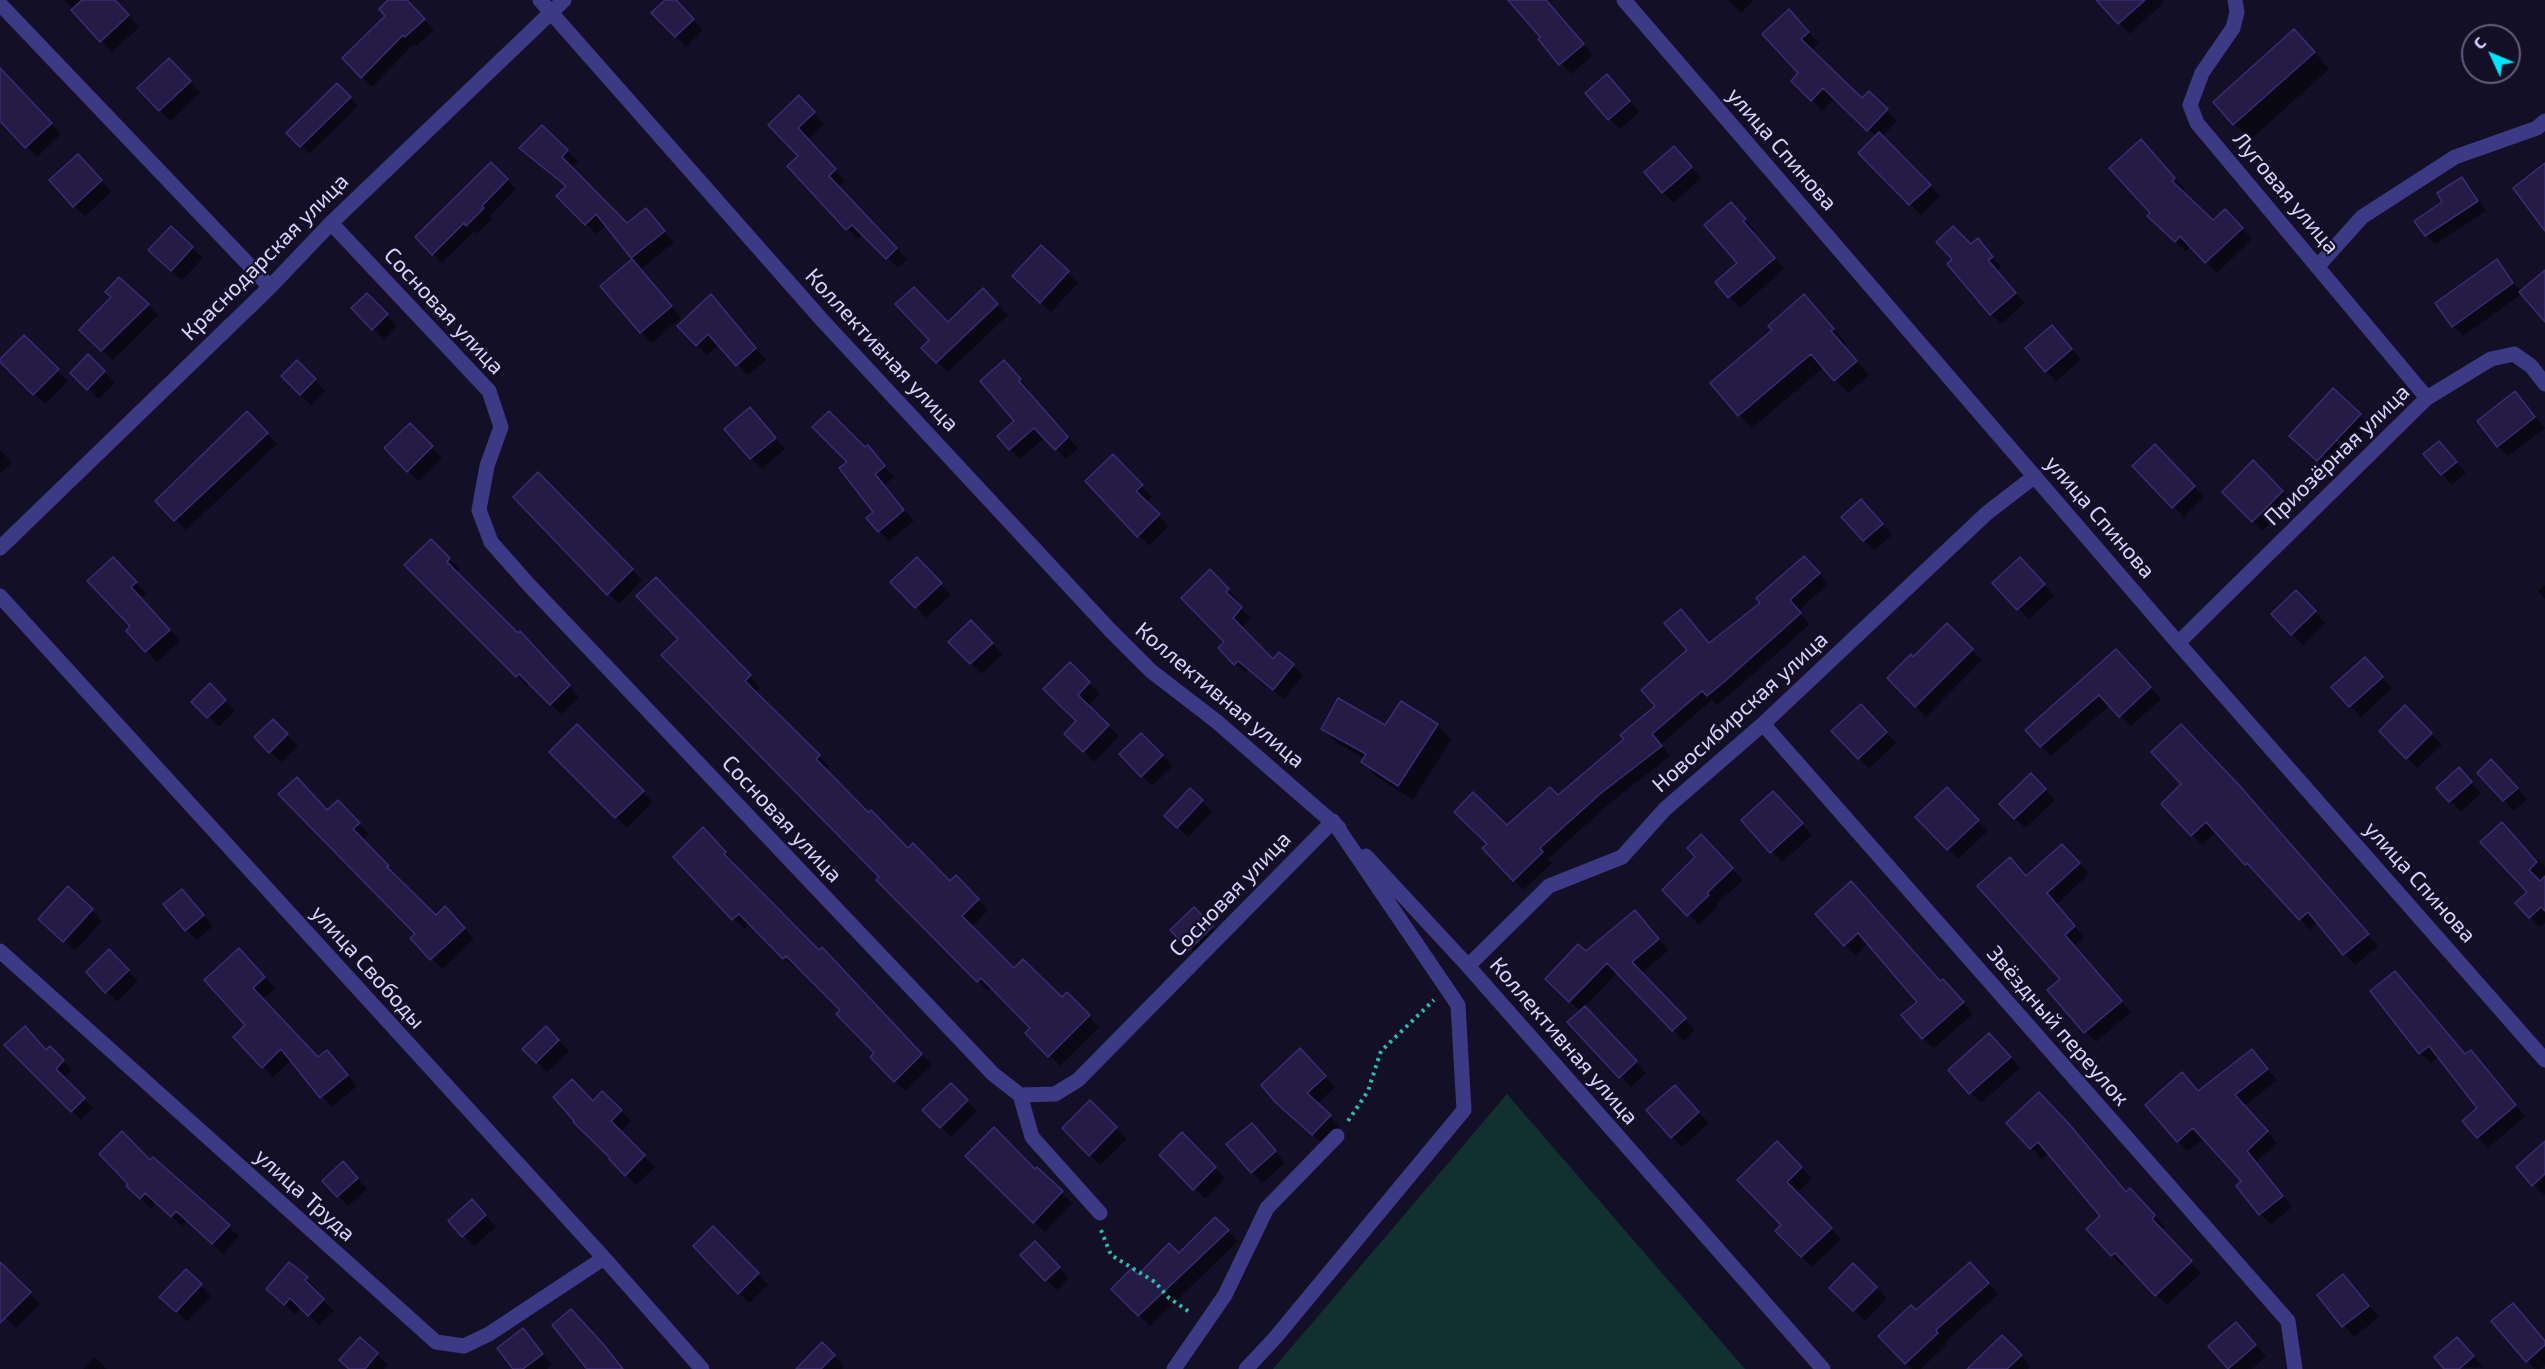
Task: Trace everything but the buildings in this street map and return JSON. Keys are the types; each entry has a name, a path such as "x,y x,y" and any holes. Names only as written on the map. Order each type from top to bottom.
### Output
{"street":[{"name":"Коллективная улица","path":"540,0 822,320 1110,630 1151,671 1216,721 1333,821 1468,966 1823,1369"},
{"name":"Краснодарская улица","path":"0,548 270,287 331,222 564,0"},
{"name":"улица Спинова","path":"1624,0 2178,643 2545,1060"},
{"name":"Луговая улица","path":"2235,0 2237,12 2233,28 2202,73 2190,105 2197,123 2427,398"},
{"path":"0,4 270,287"},
{"path":"2318,266 2362,217 2455,157 2537,128 2545,121"},
{"name":"Сосновая улица","path":"331,222 489,391 501,427 487,466 479,510 491,542 529,585 993,1074 1020,1095 1056,1094 1078,1080 1333,821"},
{"name":"Приозёрная улица","path":"2178,643 2427,398 2491,359 2514,354 2531,366 2545,384"},
{"name":"Новосибирская улица","path":"1468,966 1550,886 1622,857 1665,809 1763,724 1987,513 2035,477"},
{"name":"улица Свободы","path":"0,596 604,1258 702,1369"},
{"name":"Звёздный переулок","path":"1763,724 2288,1321 2295,1369"},
{"path":"1246,1369 1275,1338 1464,1110 1458,1005 1333,821"},
{"name":"улица Труда","path":"0,951 436,1342 464,1347 489,1334 604,1258"},
{"path":"1020,1095 1032,1137 1100,1213"},
{"path":"1174,1369 1225,1295 1267,1208 1337,1136"}],"path":[{"path":"1337,1136 1368,1091 1381,1052 1446,987"},
{"path":"1100,1213 1101,1233 1111,1255 1155,1282 1169,1298 1184,1306 1205,1326"}],"green space":[{"path":"1507,1094 1745,1369 1273,1369"}]}
